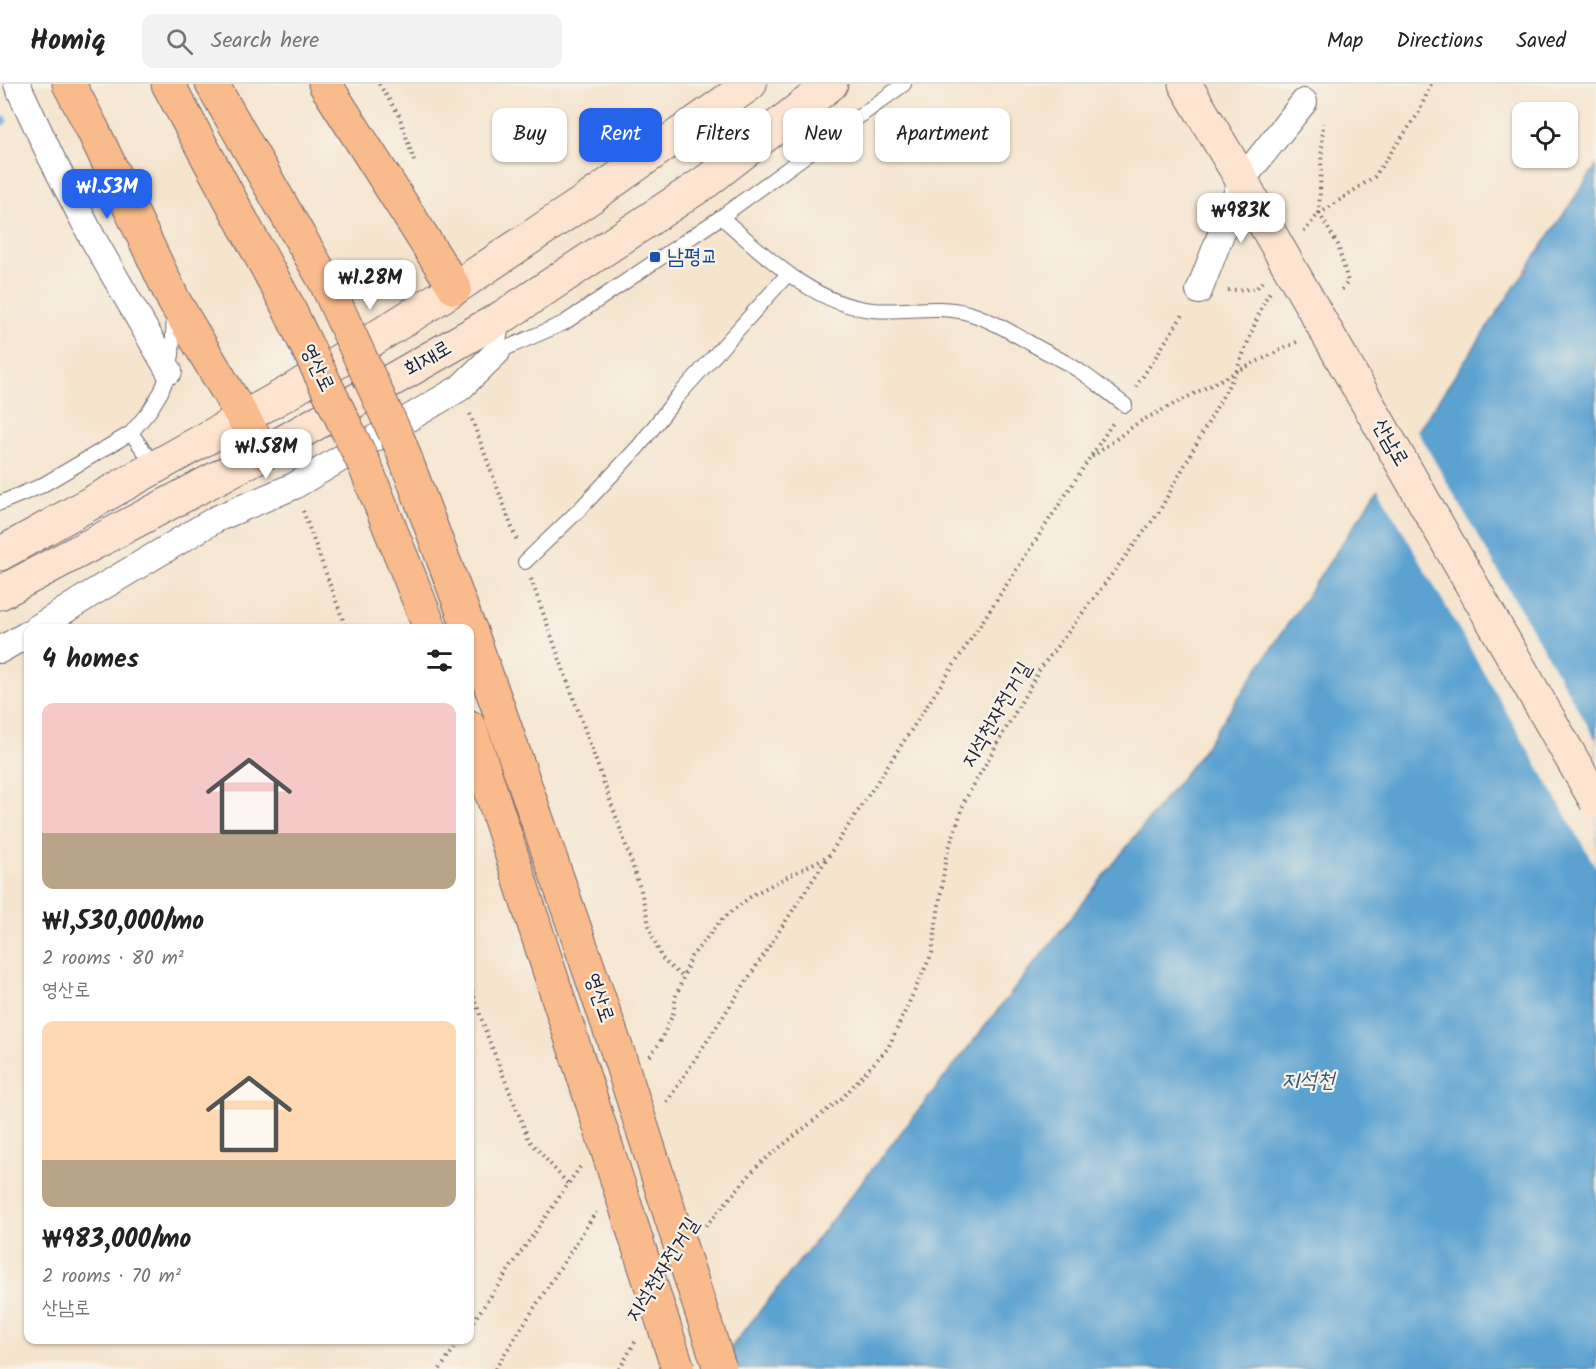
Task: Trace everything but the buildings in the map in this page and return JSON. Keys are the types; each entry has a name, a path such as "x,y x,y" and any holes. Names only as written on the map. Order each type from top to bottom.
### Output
{"highway":[{"path":"69,84 174,301 264,453"},
{"name":"영산로","path":"168,84 285,301 365,466 428,624"},
{"name":"영산로","path":"212,84 326,283 400,444 467,624"},
{"path":"325,84 455,288"},
{"name":"영산로","path":"474,642 619,1056 720,1369"},
{"name":"영산로","path":"474,739 678,1369"}],"main road":[{"path":"0,554 243,419 320,373 455,288 591,197 750,84"},
{"name":"회재로","path":"0,593 264,453 504,316 707,181 831,84"},
{"name":"산남로","path":"1185,84 1596,801"}],"street":[{"path":"17,84 92,237 169,371"},
{"path":"1199,291 1242,180 1304,102"},
{"path":"43,624 216,519 294,486 460,387 497,352"},
{"path":"0,650 24,636"}],"lane":[{"path":"497,352 564,323 721,217 904,84"},
{"path":"721,217 788,274 832,299 854,307 874,310 946,309 969,314 1010,332 1080,372 1125,405"},
{"path":"525,562 581,508 639,446 678,396 788,274"},
{"path":"0,503 41,486 131,433 150,410 161,392 169,371 172,356 174,301"},
{"path":"497,352 504,316"},
{"path":"131,433 155,466"}],"path":[{"path":"1300,241 1319,213 1374,177 1418,114 1431,84"},
{"path":"1324,119 1319,213 1338,245 1348,282 1334,299"},
{"path":"666,1104 1199,291 1256,289 1263,281"},
{"name":"지석천자전거길","path":"700,1233 759,1164 842,1098 888,1048 932,953 946,857 964,800 1040,669 1159,512 1236,372 1270,291"},
{"path":"1089,459 1139,422 1298,342"},
{"path":"460,387 621,828 641,891 650,929 661,957 683,977"},
{"path":"294,486 345,624"},
{"path":"474,997 529,1140 569,1185"},
{"path":"495,1369 596,1212"},
{"name":"지석천자전거길","path":"619,1369 642,1330"},
{"path":"440,1369 457,1344"}],"water":[{"name":"지석천","path":"1596,166 1596,1369 714,1369 1201,753"}],"pier":[{"path":"1416,429 1596,740 1596,868 1377,486"}],"waterway":[{"path":"0,123 4,120"}],"place":[{"name":"남평교","path":"655,257"}]}
